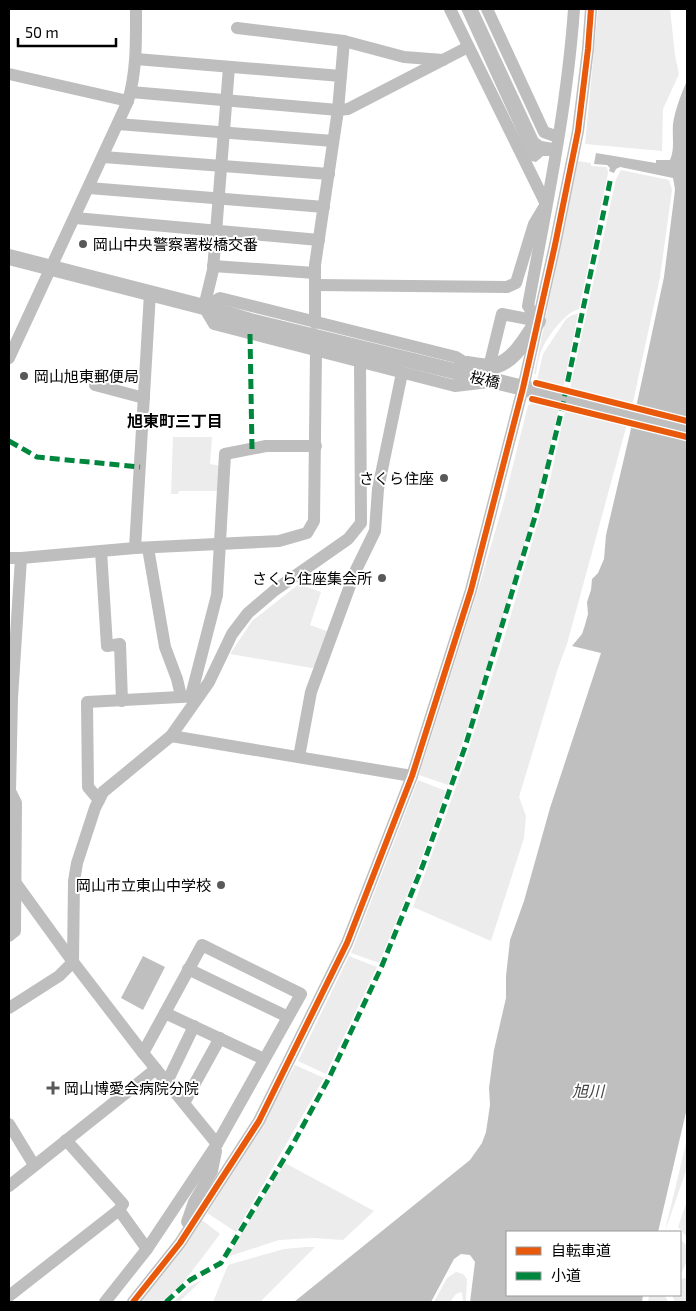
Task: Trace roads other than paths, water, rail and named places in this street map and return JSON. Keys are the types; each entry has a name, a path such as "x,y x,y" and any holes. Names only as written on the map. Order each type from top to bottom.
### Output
{"street":[{"path":"9,358 129,97 136,59 136,9"},
{"path":"450,9 546,204"},
{"path":"488,9 544,132 558,136"},
{"path":"538,320 528,306 558,136 571,51 574,9"},
{"path":"133,1302 180,1243 259,1120 343,952 412,776 471,590 523,388 578,131 592,9"},
{"path":"237,28 344,41 404,57 444,60"},
{"path":"315,322 315,279 319,240 338,110 344,41"},
{"path":"9,74 129,97 226,100 338,110 348,109 468,47"},
{"path":"136,59 341,76"},
{"path":"230,67 213,266 204,307 214,324 455,386 491,374 520,347 538,320"},
{"path":"118,124 333,141"},
{"path":"103,157 329,174"},
{"path":"88,188 324,207"},
{"path":"213,266 315,279 507,287 516,283 534,224 546,204"},
{"path":"75,218 319,240"},
{"name":"桜橋","path":"9,258 204,307 250,321 491,374 523,388 687,428"},
{"path":"135,548 150,293"},
{"path":"204,307 220,298 456,357 462,368"},
{"path":"491,374 502,314 538,320"},
{"path":"9,936 15,932 12,878 16,803 10,792 10,776 15,558 135,548 279,541 307,533 314,521 316,350"},
{"path":"98,800 88,787 87,702 151,700 190,696 209,682 232,634 248,613 275,590 348,539 362,523 360,362"},
{"path":"299,757 311,692 355,572 376,531 378,489 402,373"},
{"path":"95,385 144,398"},
{"path":"9,1008 59,976 73,962 74,881 77,863 98,800 102,792 171,736 190,696 217,595 225,454 266,446 316,446"},
{"path":"148,548 165,647 177,679 190,696"},
{"path":"101,551 107,646 120,644 122,701"},
{"path":"171,736 412,776"},
{"path":"12,878 73,962 143,1053 217,1144 212,1171 194,1202 180,1243"},
{"path":"105,1302 147,1249 217,1144 300,994 202,945 143,1053"},
{"path":"188,969 288,1017"},
{"path":"164,1013 264,1059"},
{"path":"167,1082 194,1026"},
{"path":"184,1103 220,1038"},
{"path":"9,1186 156,1069"},
{"path":"9,1124 34,1165"},
{"path":"9,1296 119,1210 123,1204 66,1140"},
{"path":"119,1210 147,1249"}],"water":[{"path":"461,9 478,9 538,138 542,141 553,143 551,156 543,156 536,162 527,160 528,156"},
{"name":"旭川","path":"687,81 687,1108 658,1231 506,1231 506,1296 643,1296 642,1302 470,1302 475,1262 470,1255 461,1254 454,1259 431,1302 294,1302 470,1160 482,1143 486,1132 494,1050 506,998 506,976 510,940 524,901 550,808 601,653 572,646 582,634 588,614 587,602 592,579 598,573 604,559 606,535 664,277 674,198 673,178 620,167 614,173 609,171 610,168 607,165 594,164 596,153 656,163 656,160 670,160 673,147 674,119"},
{"path":"143,956 165,967 143,1010 121,998"}],"place":[{"name":"岡山中央警察署桜橋交番","path":"83,244"},
{"name":"岡山旭東郵便局","path":"24,376"},
{"name":"さくら住座","path":"444,478"},
{"name":"さくら住座集会所","path":"382,578"},
{"name":"岡山市立東山中学校","path":"221,885"},
{"name":"岡山博愛会病院分院","path":"53,1088"}],"district":[{"name":"旭東町三丁目","path":"175,420"}]}
